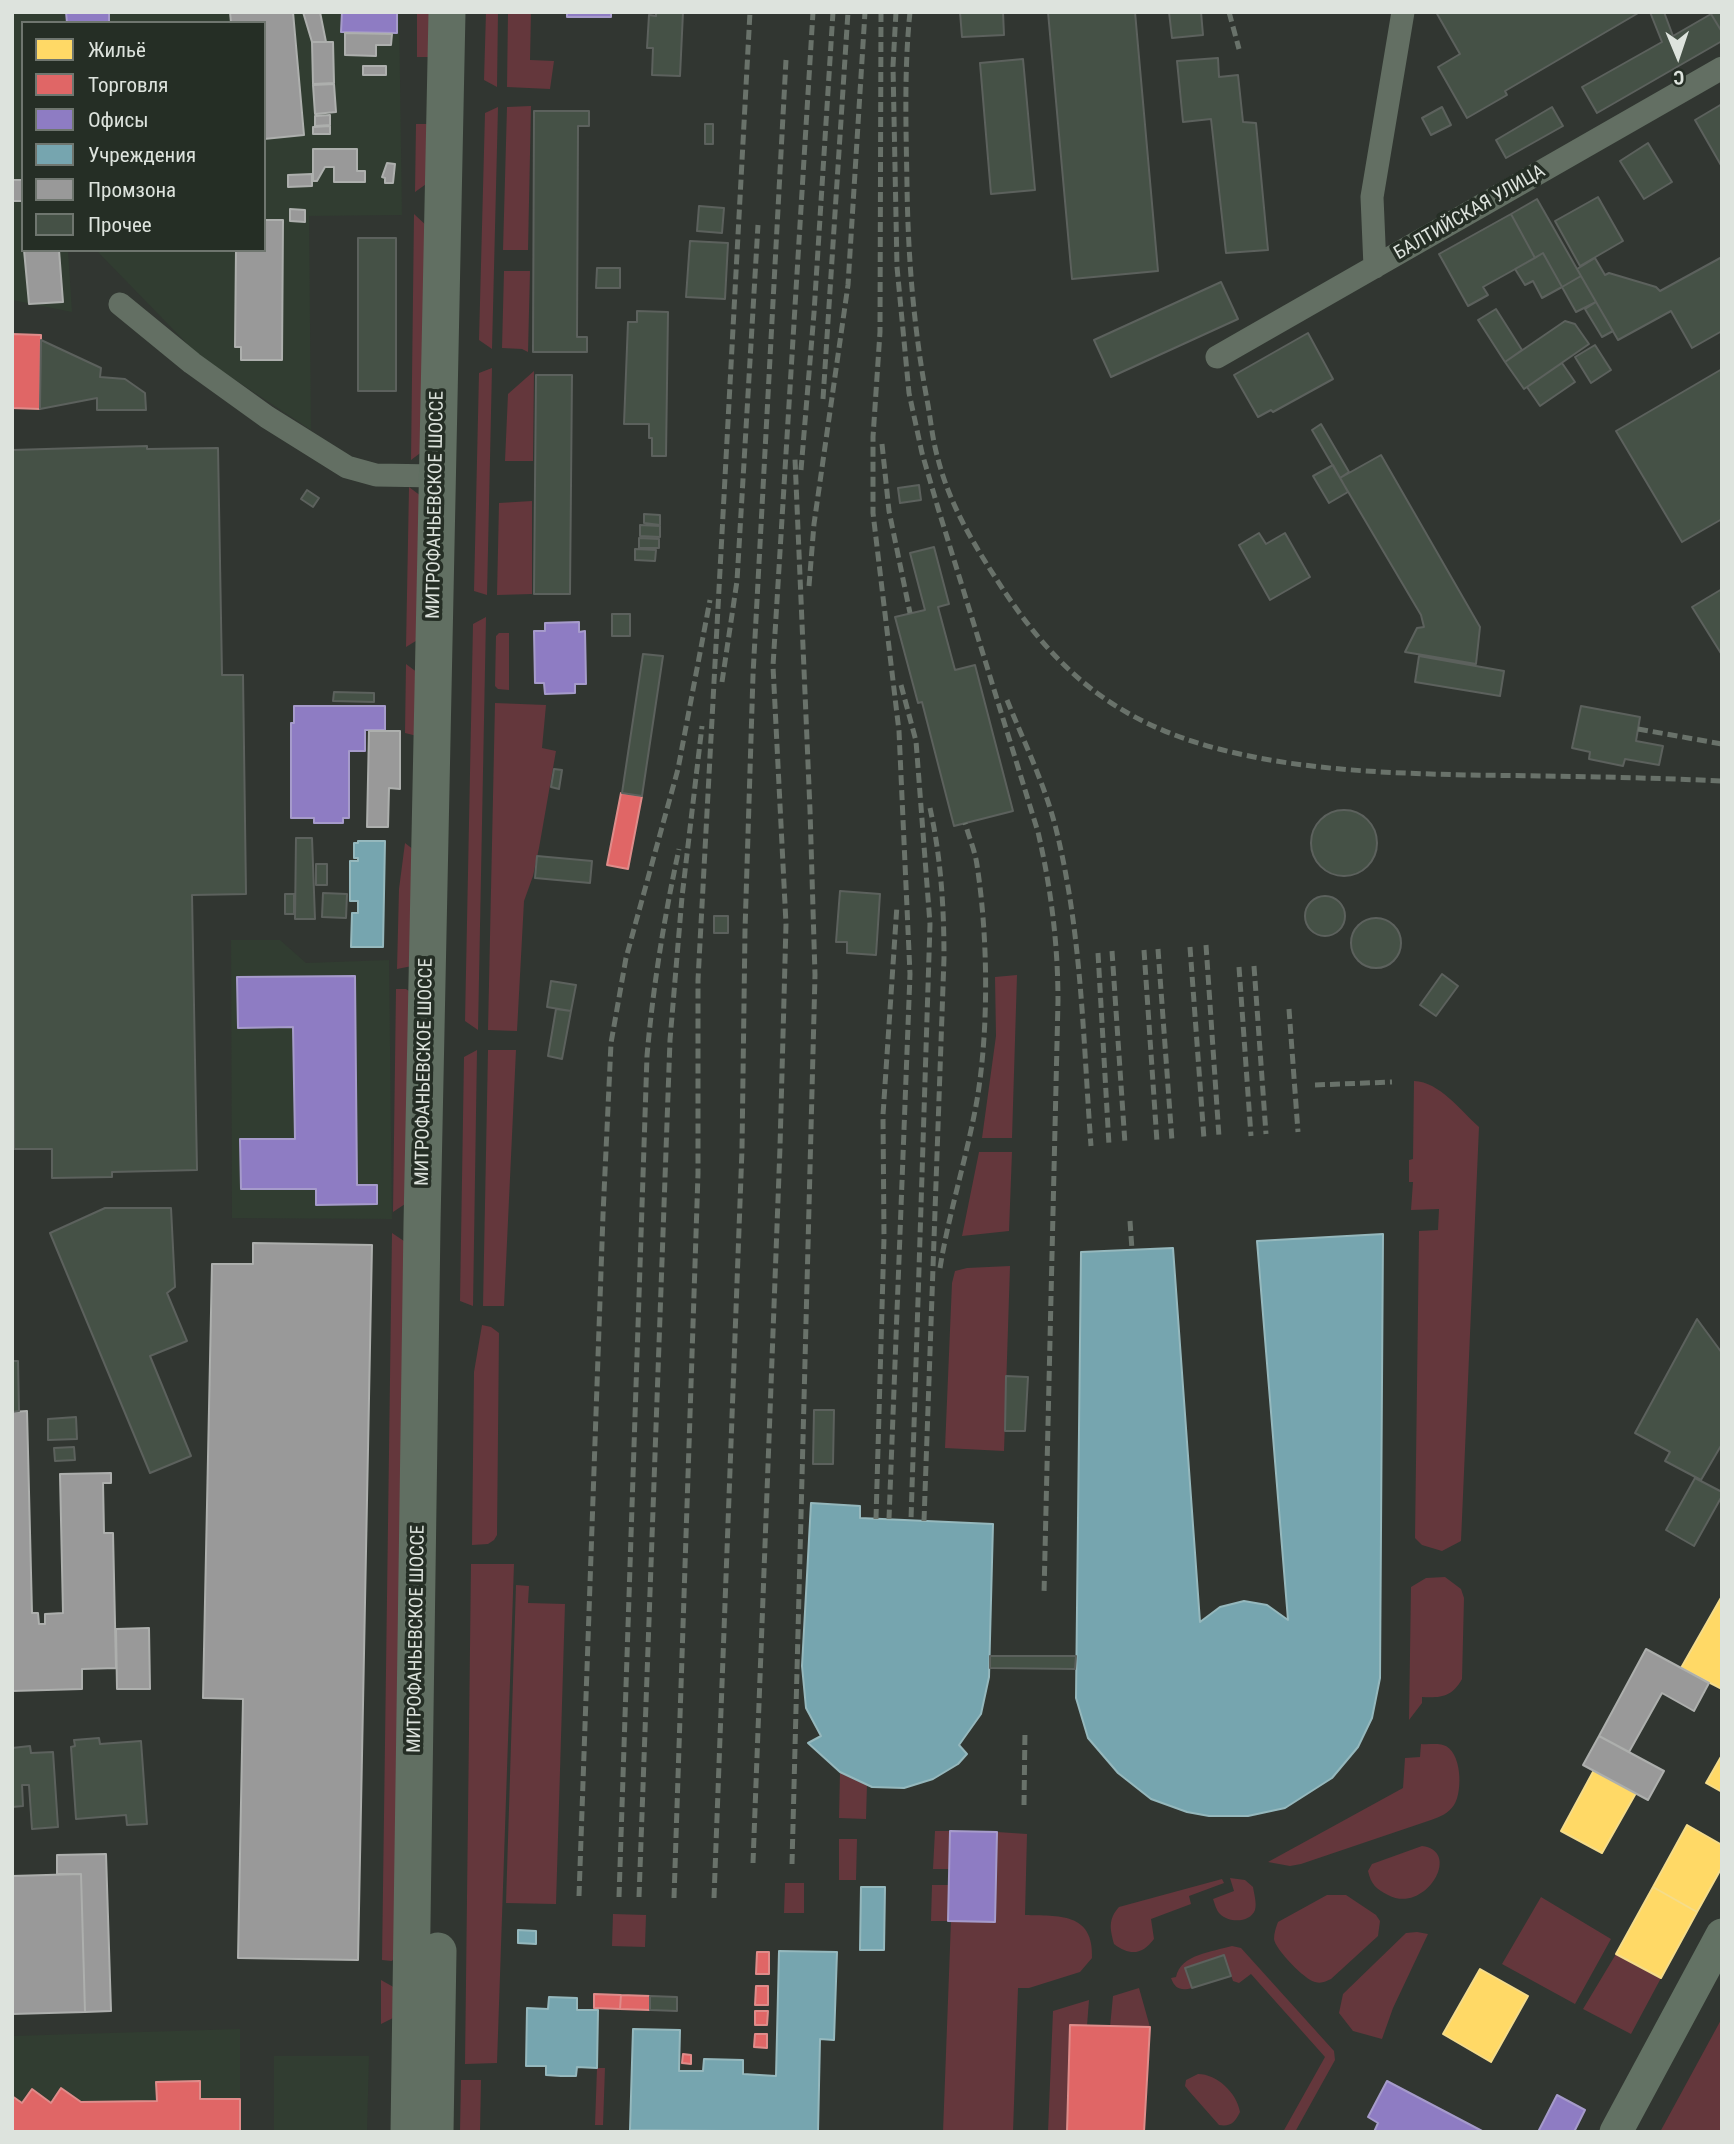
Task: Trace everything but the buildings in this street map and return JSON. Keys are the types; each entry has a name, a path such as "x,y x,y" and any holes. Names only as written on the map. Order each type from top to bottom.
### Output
{"main road":[{"name":"МИТРОФАНЬЕВСКОЕ ШОССЕ","path":"410,2132 422,1224 447,12"},
{"name":"МИТРОФАНЬЕВСКОЕ ШОССЕ","path":"435,2132 446,1316 471,12"},
{"path":"1616,2132 1722,1935"}],"street":[{"path":"1375,267 1372,197 1403,12"},
{"name":"БАЛТИЙСКАЯ УЛИЦА","path":"1217,357 1722,68"},
{"path":"120,304 192,363 267,417 347,467 376,475 437,476"}],"shaded area":[{"path":"12,12 399,12 402,215 309,216 311,430 199,356 98,252 266,252 266,21 21,21 21,252 68,252 72,312 12,300"},
{"path":"417,12 432,12 432,57 417,57"},
{"path":"486,12 498,12 497,87 484,80"},
{"path":"508,12 531,12 530,60 554,61 550,89 507,87"},
{"path":"531,106 528,250 503,250 507,107"},
{"path":"498,107 492,349 479,340 485,113"},
{"path":"416,124 430,124 429,182 415,192"},
{"path":"414,214 428,227 423,451 411,460"},
{"path":"504,271 530,271 528,352 502,348"},
{"path":"492,368 487,595 474,591 479,373"},
{"path":"534,371 533,461 505,461 508,394"},
{"path":"409,487 421,496 419,639 406,647"},
{"path":"532,501 532,594 497,595 499,503"},
{"path":"486,617 478,1030 465,1021 473,624"},
{"path":"499,633 509,633 509,690 495,686 496,636"},
{"path":"406,664 418,673 417,736 405,733"},
{"path":"495,703 546,705 542,748 556,751 539,848 524,901 517,1031 488,1030"},
{"path":"405,843 414,850 412,966 397,969 399,889"},
{"path":"231,940 280,940 306,963 389,960 392,1219 232,1218"},
{"path":"1017,975 1012,1138 982,1138 996,1036 995,977"},
{"path":"396,989 406,989 412,993 408,1202 393,1212"},
{"path":"477,1050 473,1306 460,1301 464,1057"},
{"path":"488,1050 516,1050 504,1306 483,1306"},
{"path":"1414,1081 1433,1086 1479,1127 1461,1541 1442,1551 1422,1545 1415,1538 1419,1231 1438,1230 1439,1209 1411,1210 1413,1182 1409,1182 1409,1160 1413,1159"},
{"path":"979,1152 1012,1152 1009,1231 962,1236"},
{"path":"392,1233 407,1243 398,1953 392,1961 382,1960"},
{"path":"1010,1266 1004,1451 945,1448 952,1283 955,1271"},
{"path":"482,1325 499,1333 497,1535 488,1544 472,1545 474,1372"},
{"path":"471,1564 514,1564 497,2063 465,2064"},
{"path":"1445,1577 1461,1589 1464,1598 1462,1679 1450,1693 1422,1697 1422,1703 1409,1720 1411,1587 1426,1578"},
{"path":"516,1585 529,1586 528,1603 565,1604 556,1904 506,1903"},
{"path":"1421,1744 1443,1745 1454,1755 1459,1772 1459,1791 1454,1805 1447,1812 1434,1819 1301,1864 1290,1866 1268,1862 1403,1788 1405,1758 1420,1757"},
{"path":"840,1772 867,1784 866,1819 839,1818"},
{"path":"935,1831 950,1831 949,1869 933,1869"},
{"path":"997,1832 1027,1834 1025,1915 1061,1917 1080,1924 1091,1943 1092,1958 1080,1972 1029,1988 1018,1988 1013,2132 943,2132 951,1921 995,1922"},
{"path":"839,1839 857,1839 856,1880 839,1880"},
{"path":"1422,1846 1434,1850 1439,1859 1439,1869 1426,1890 1402,1899 1388,1895 1375,1886 1368,1871 1372,1864"},
{"path":"1230,1878 1245,1880 1253,1887 1255,1910 1249,1917 1234,1920 1224,1917 1218,1911 1213,1899 1234,1891"},
{"path":"1222,1879 1224,1883 1189,1896 1191,1904 1151,1919 1154,1939 1145,1948 1131,1952 1114,1944 1111,1924 1119,1907"},
{"path":"785,1883 804,1883 804,1913 784,1913"},
{"path":"932,1885 948,1885 948,1921 931,1921"},
{"path":"1327,1895 1346,1895 1376,1915 1380,1921 1378,1936 1331,1979 1317,1983 1291,1964 1279,1950 1274,1937 1278,1922"},
{"path":"1541,1897 1611,1939 1575,2004 1502,1964"},
{"path":"613,1914 646,1915 645,1947 612,1946"},
{"path":"1406,1933 1428,1934 1393,2008 1382,2039 1353,2031 1339,2013 1343,1994"},
{"path":"1232,1946 1241,1948 1334,2051 1335,2060 1295,2132 1283,2132 1325,2057 1251,1974 1239,1983 1233,1981 1224,1955 1185,1968 1192,1988 1179,1988 1171,1978 1176,1977 1184,1963 1191,1959"},
{"path":"1616,1954 1661,1978 1631,2034 1583,2009"},
{"path":"381,1980 397,1989 397,2016 381,2024"},
{"path":"1139,1988 1150,2027 1110,2027 1113,1996"},
{"path":"1089,2000 1087,2026 1070,2026 1067,2132 1048,2132 1053,2011"},
{"path":"1722,2018 1722,2132 1660,2132"},
{"path":"240,2029 240,2132 12,2132 12,2036"},
{"path":"274,2056 369,2056 367,2132 274,2132"},
{"path":"597,2068 605,2068 603,2125 595,2125"},
{"path":"1198,2074 1219,2081 1235,2098 1240,2112 1232,2123 1219,2125 1185,2086 1186,2080"},
{"path":"461,2080 481,2080 480,2132 460,2132"}],"railway":[{"path":"674,1898 698,1174 698,980 750,12"},
{"path":"753,1863 786,924 773,666 813,12"},
{"path":"801,470 833,12"},
{"path":"823,399 848,12"},
{"path":"809,586 814,524 848,285 865,12"},
{"path":"881,12 880,332 873,437 873,513 899,731 910,974 889,1519"},
{"path":"896,12 893,66 897,267 909,393 938,508 1038,832 1047,874 1055,937 1058,1001 1044,1594"},
{"path":"910,12 906,98 909,240 919,350 936,453 955,505 978,549 1017,609 1063,664 1116,706 1147,723 1219,749 1280,762 1404,773 1722,781"},
{"path":"1229,12 1239,49"},
{"path":"714,1898 742,1149 753,675 786,60"},
{"path":"722,682 737,581 758,225"},
{"path":"882,444 889,511 910,613"},
{"path":"792,1864 815,975 795,459"},
{"path":"579,1896 611,1043 626,958 678,769 710,600"},
{"path":"901,685 916,741 930,924 911,1520"},
{"path":"1007,700 1046,796 1065,868 1080,987 1091,1146"},
{"path":"639,1897 670,1040 682,897 702,726"},
{"path":"1638,729 1722,744"},
{"path":"924,1521 944,958 941,883 930,808"},
{"path":"940,1268 973,1121 984,1043 986,982 981,893 976,860 965,823"},
{"path":"619,1897 647,1056 652,1004 679,849"},
{"path":"876,1519 884,1238 883,1115 897,905"},
{"path":"1206,945 1219,1137"},
{"path":"1190,947 1204,1139"},
{"path":"1158,949 1172,1141"},
{"path":"1144,950 1157,1142"},
{"path":"1112,951 1125,1144"},
{"path":"1098,953 1109,1145"},
{"path":"1254,966 1266,1134"},
{"path":"1239,967 1251,1136"},
{"path":"1289,1009 1298,1132"},
{"path":"1315,1085 1392,1082"},
{"path":"1130,1221 1132,1250"},
{"path":"1024,1805 1025,1730"}]}
